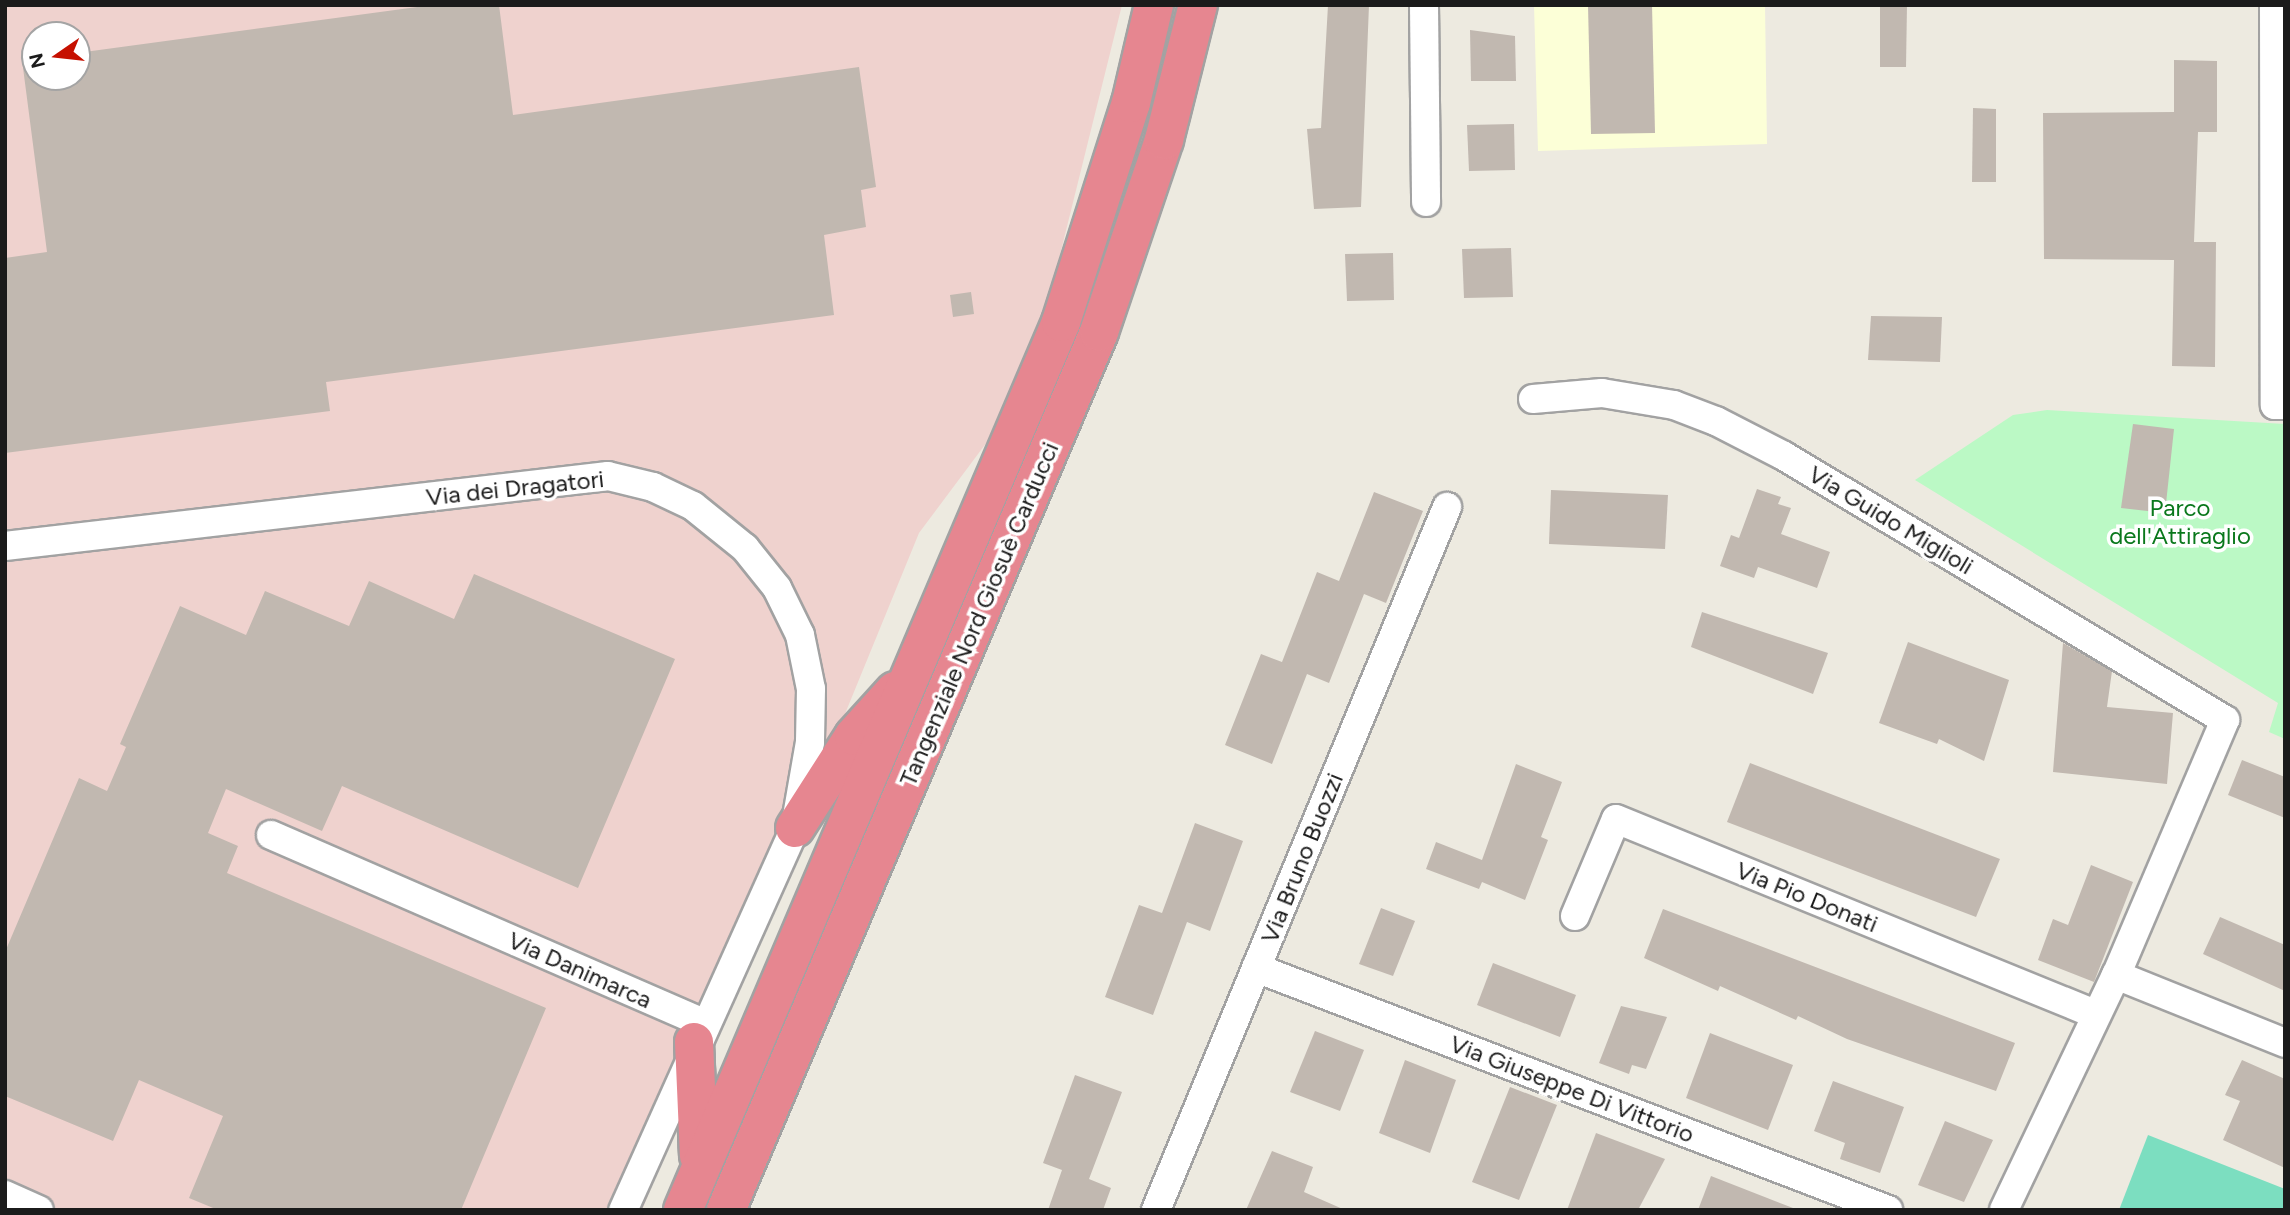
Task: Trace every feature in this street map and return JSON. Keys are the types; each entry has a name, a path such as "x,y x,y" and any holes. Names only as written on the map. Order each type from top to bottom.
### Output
{"highway":[{"name":"Tangenziale Nord Giosuè Carducci","path":"683,1210 1061,322 1131,103 1154,5"},
{"name":"Tangenziale Nord Giosuè Carducci","path":"726,1210 1099,332 1164,140 1198,5"},
{"path":"795,828 854,736 915,669"},
{"path":"698,1174 699,1033"}],"street":[{"path":"1424,5 1426,202"},
{"path":"2274,5 2280,405"},
{"name":"Via Guido Miglioli","path":"1533,399 1602,393 1674,405 1716,421 1784,456 2225,720 2116,975"},
{"name":"Via dei Dragatori","path":"5,546 608,476 653,487 692,506 745,548 777,588 800,635 811,689 810,741 795,828 699,1033"},
{"name":"Via Bruno Buozzi","path":"1156,1210 1447,507"},
{"name":"Via Pio Donati","path":"1575,916 1616,819 2095,1014"},
{"name":"Via Danimarca","path":"271,835 699,1033"},
{"name":"Via Giuseppe Di Vittorio","path":"1256,968 1888,1210"},
{"path":"2004,1210 2095,1014 2116,975 2285,1043"},
{"path":"623,1210 699,1033"},
{"path":"5,1195 39,1210"}],"shaded area":[{"path":"5,5 1122,5 1050,295 987,442 919,533 642,1210 5,1210"},
{"path":"1534,5 1765,5 1767,144 1538,151"}],"green space":[{"name":"Parco dell'Attiraglio","path":"2047,410 2285,424 2285,739 2269,732 2278,703 1915,480 2013,415"},
{"path":"2148,1135 2285,1189 2285,1210 2119,1210"}],"building":[{"path":"432,5 499,5 513,115 859,67 876,187 861,190 866,227 824,235 834,315 326,382 330,411 5,453 5,258 47,252 26,91 91,91 91,51"},
{"path":"1328,5 1369,5 1361,207 1314,209 1307,129 1321,128"},
{"path":"1588,5 1652,5 1655,133 1591,134"},
{"path":"1880,5 1907,5 1906,67 1880,67"},
{"path":"1470,30 1515,36 1516,81 1471,81"},
{"path":"2174,60 2217,61 2217,132 2198,132 2194,242 2216,242 2215,367 2172,366 2174,260 2044,259 2043,113 2174,112"},
{"path":"1973,108 1996,109 1996,182 1972,182"},
{"path":"1514,124 1515,170 1469,171 1467,125"},
{"path":"1511,248 1513,297 1464,298 1462,249"},
{"path":"1393,253 1394,300 1347,301 1345,254"},
{"path":"971,292 974,314 953,317 950,295"},
{"path":"1871,316 1942,317 1940,362 1868,360"},
{"path":"2133,424 2174,429 2165,513 2121,508"},
{"path":"1757,489 1781,497 1778,504 1791,508 1781,534 1830,552 1817,588 1758,567 1754,578 1720,566 1731,535 1739,538"},
{"path":"1551,490 1668,495 1665,549 1549,544"},
{"path":"1374,492 1423,511 1386,603 1364,594 1329,683 1307,674 1272,764 1225,745 1261,654 1282,662 1317,572 1339,581"},
{"path":"474,574 675,659 578,888 342,786 322,831 226,789 208,833 238,846 227,873 546,1008 461,1210 218,1210 189,1198 223,1116 139,1080 113,1141 5,1096 5,952 79,778 107,791 126,747 120,744 180,606 246,635 265,591 349,626 369,581 454,619"},
{"path":"1702,612 1828,653 1813,694 1691,647"},
{"path":"1908,642 2009,680 1984,761 1939,739 1937,744 1879,723"},
{"path":"2063,643 2112,671 2107,707 2173,713 2167,784 2053,772"},
{"path":"2242,760 2285,777 2285,818 2228,795"},
{"path":"1750,763 2000,859 1976,917 1727,822"},
{"path":"1516,764 1562,782 1541,837 1548,840 1525,900 1482,882 1479,889 1426,869 1436,842 1482,860"},
{"path":"1195,823 1243,841 1210,931 1187,922 1153,1015 1105,997 1139,905 1162,913"},
{"path":"2091,865 2133,882 2094,982 2038,960 2053,919 2068,925"},
{"path":"1381,908 1415,921 1393,976 1359,964"},
{"path":"1663,909 2015,1043 1996,1091 1847,1039 1798,1016 1796,1020 1720,986 1718,991 1644,958"},
{"path":"2220,917 2285,945 2285,991 2203,954"},
{"path":"1493,963 1576,995 1560,1037 1477,1005"},
{"path":"1621,1006 1667,1017 1646,1069 1632,1065 1629,1074 1599,1063"},
{"path":"1315,1031 1364,1050 1340,1111 1290,1092"},
{"path":"1710,1033 1793,1065 1768,1130 1686,1098"},
{"path":"1405,1060 1456,1080 1430,1153 1379,1133"},
{"path":"2242,1060 2285,1079 2285,1168 2223,1140 2240,1101 2225,1095"},
{"path":"1075,1075 1122,1092 1089,1179 1111,1188 1103,1210 1048,1210 1062,1170 1043,1163"},
{"path":"1833,1081 1904,1107 1880,1173 1840,1159 1845,1143 1814,1131"},
{"path":"1510,1087 1557,1105 1519,1200 1472,1182"},
{"path":"1945,1121 1993,1140 1964,1202 1918,1185"},
{"path":"1596,1133 1665,1159 1638,1210 1567,1210"},
{"path":"1272,1151 1313,1167 1304,1192 1345,1210 1246,1210"},
{"path":"1711,1176 1793,1208 1793,1210 1698,1210"}]}
